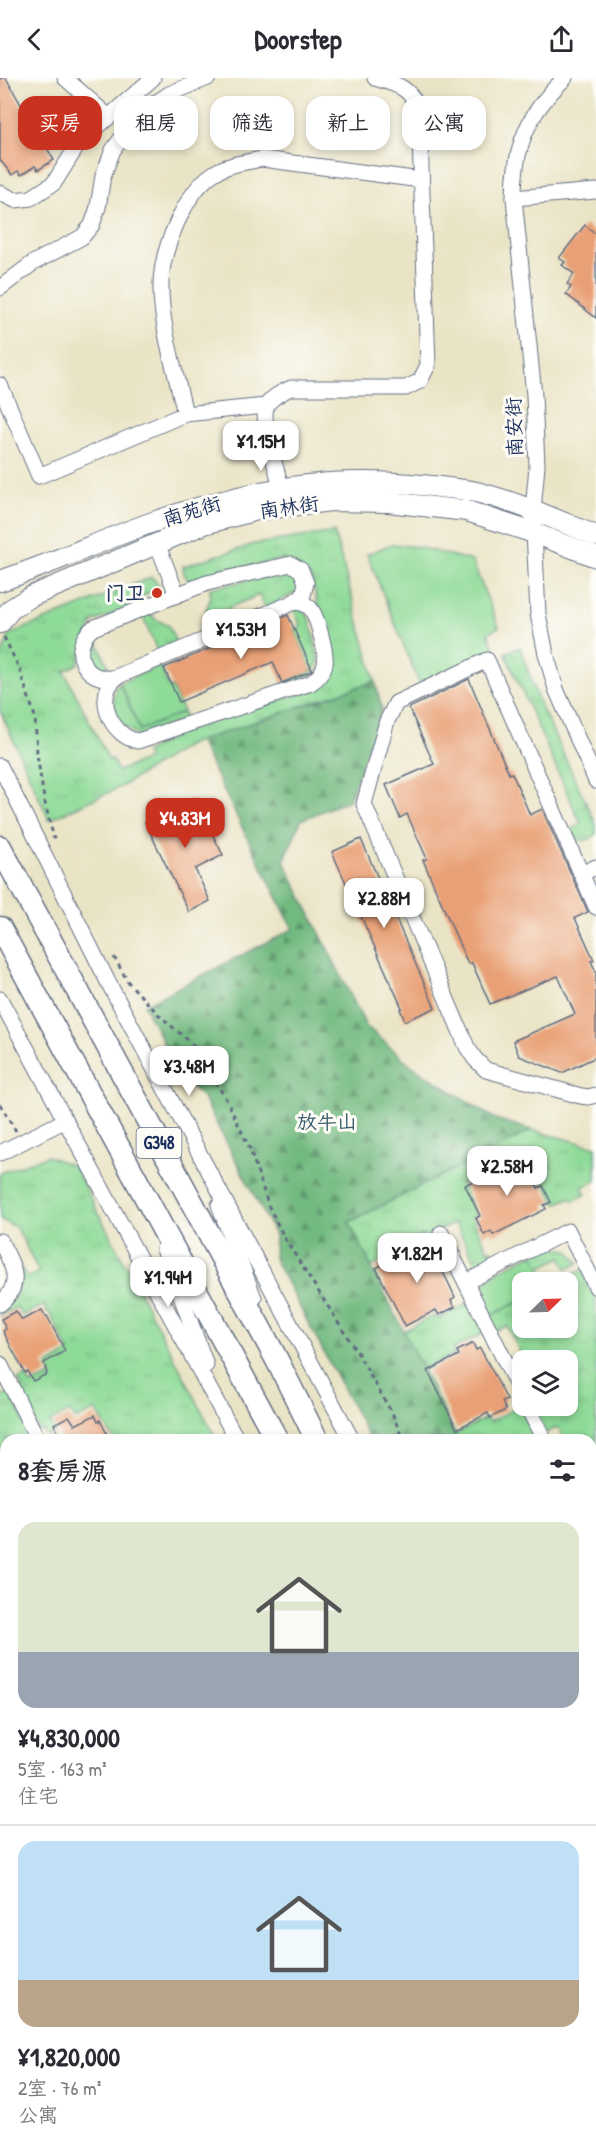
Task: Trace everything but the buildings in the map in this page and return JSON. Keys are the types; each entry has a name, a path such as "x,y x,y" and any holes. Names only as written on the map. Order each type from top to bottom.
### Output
{"highway":[{"name":"G348","path":"0,847 277,1360 314,1434"},
{"name":"G348","path":"0,928 274,1434"}],"main road":[{"name":"南苑街","path":"0,581 151,523 251,493 281,487 329,482 390,482 475,492 533,510"},
{"name":"南林街","path":"0,623 11,609 32,596 204,524 257,510 331,501 388,502 467,511 534,532 596,558"},
{"path":"533,510 596,536"}],"street":[{"path":"65,78 109,117"},
{"path":"0,193 15,200 31,198 54,183 79,143 153,78"},
{"path":"0,288 33,263 82,237 92,225 98,207 103,177 113,150 139,114 169,94 208,78"},
{"path":"281,487 265,420 266,406 277,394 291,387 406,388 420,381 428,365 419,109 413,97 402,86 375,78"},
{"name":"南安街","path":"565,78 538,107 526,126 519,148 514,198 534,395 537,466 533,510 538,614 546,654 560,699 596,781"},
{"path":"185,414 164,321 161,282 171,235 192,194 214,174 239,163 262,159 421,180"},
{"path":"514,198 596,192"},
{"path":"0,385 39,476 185,414 266,406"},
{"path":"157,543 177,595"},
{"path":"284,564 298,567 306,579 325,655 321,674 311,683 143,741 131,740 123,736 117,729 83,663 80,653 84,637 93,628 177,595 207,583 284,564"},
{"path":"83,663 97,677 111,679 292,603 303,595 306,579"},
{"path":"292,603 304,604 315,615"},
{"path":"596,908 487,660 396,703 387,721 364,804 467,1047 486,1070 581,1096 596,1095"},
{"path":"107,709 105,701 107,691 113,680 121,675"},
{"path":"0,766 107,980 349,1434"},
{"path":"581,874 596,867"},
{"path":"0,999 234,1434"},
{"path":"0,1154 66,1120"},
{"path":"197,1147 277,1360"},
{"path":"141,1187 226,1417"},
{"path":"466,1282 568,1231 596,1287"},
{"path":"441,1233 512,1375"},
{"path":"0,1241 15,1274 12,1291 0,1304"},
{"path":"0,1364 35,1434"},
{"path":"532,1416 541,1434"}],"path":[{"path":"0,630 20,670 35,717 37,754 44,799 55,841"},
{"path":"111,951 128,982 158,1014 192,1044 226,1099 250,1149 269,1207 285,1239 357,1352 393,1415 401,1434"},
{"path":"0,1104 23,1142"}],"green space":[{"path":"334,532 375,681 190,744 122,786 49,820 0,710 0,659 10,634 152,577 160,588 142,596 144,602 93,622 78,664 64,671 109,760 112,759 118,771 148,759 145,752 185,731 311,690 330,653 311,577 283,559 189,581 184,574 183,566 255,544"},
{"path":"392,544 418,547 472,561 499,627 488,633 495,650 419,683 367,554"},
{"path":"292,571 300,579 298,592 265,608 259,595 228,608 233,621 215,630 206,610 210,599 210,588"},
{"path":"293,608 303,610 310,619 319,661 311,676 283,686 282,683 312,671 294,629 301,626"},
{"path":"149,611 155,619 169,626 177,645 158,653 142,615"},
{"path":"94,634 111,673 99,672 89,658 87,649"},
{"path":"520,647 538,700 596,824 596,834 585,841 575,838 570,830 581,824 505,653"},
{"path":"160,665 169,688 172,687 183,712 140,730 120,683"},
{"name":"放牛山","path":"375,681 382,709 349,800 301,820 284,861 366,1026 412,1066 495,1119 532,1130 349,1222 455,1434 367,1434 274,1258 275,1235 203,1098 178,1072 144,1005 293,929 199,741"},
{"path":"120,683 140,730 183,712 186,719 137,736 122,724 114,709 115,690"},
{"path":"532,1130 596,1147 596,1181 582,1187 586,1195 573,1201 571,1197 556,1204 544,1181 540,1183 524,1152 497,1165 501,1175 493,1180 487,1170 461,1184 476,1215 472,1217 488,1250 491,1249 497,1262 478,1267 455,1223 425,1238 423,1235 401,1246 403,1251 371,1267 349,1222"},
{"path":"47,1156 74,1166 214,1434 110,1434 96,1410 76,1420 70,1412 50,1422 55,1432 46,1434 43,1430 39,1431 18,1389 22,1387 18,1380 26,1376 31,1385 51,1376 48,1365 69,1352 44,1305 23,1316 17,1307 0,1316 18,1292 21,1279 19,1264 27,1278 39,1272 16,1227 0,1219 0,1173"},
{"path":"552,1246 569,1251 579,1263 567,1269 561,1257 540,1268 533,1254"},
{"path":"533,1254 542,1271 512,1272 512,1305 488,1317 482,1304 481,1291 491,1277"},
{"path":"582,1270 596,1297 596,1434 561,1434 558,1427 546,1433 537,1416 578,1416 578,1350 519,1350 513,1338 578,1338 578,1272"},
{"path":"471,1302 486,1332 453,1349 455,1354 422,1370 403,1331 435,1315 438,1319"},
{"path":"512,1305 512,1336 507,1326 495,1331 488,1317"},
{"path":"10,1393 30,1434 0,1434 0,1394 2,1397"},
{"path":"512,1410 512,1416 528,1416 537,1434 455,1434 486,1418 489,1422"}],"place":[{"name":"门卫","path":"157,593"}]}
